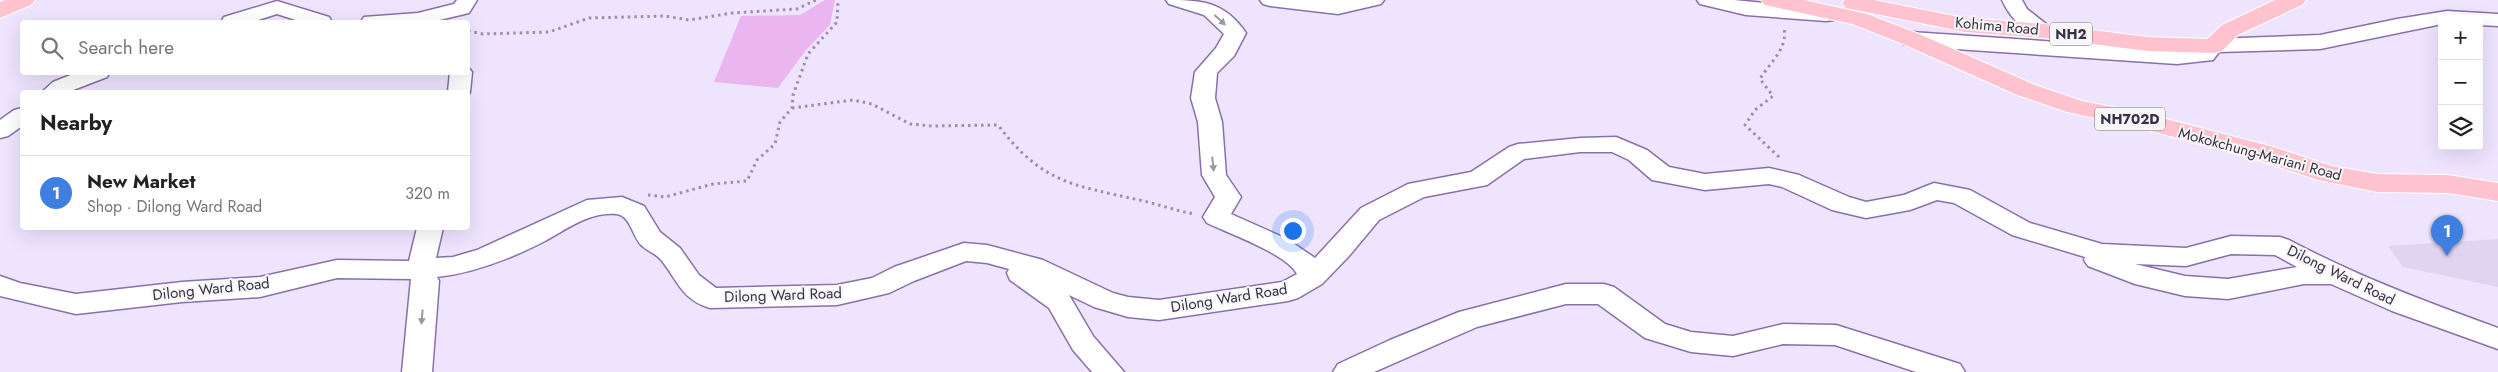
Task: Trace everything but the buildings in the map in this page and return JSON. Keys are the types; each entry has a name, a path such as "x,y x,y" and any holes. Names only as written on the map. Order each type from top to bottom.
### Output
{"highway":[{"path":"0,11 23,0"},
{"name":"Kohima Road","path":"1838,0 1965,26 2044,31 2148,44 2213,46"},
{"path":"2213,46 2230,30 2294,0"},
{"name":"Mokokchung-Mariani Road","path":"1775,6 1859,19 1911,39 2026,90 2076,107 2261,152 2328,174 2377,183 2448,184 2498,192"}],"street":[{"path":"1176,0 1211,12 1235,33 1226,51 1206,72 1203,98 1210,122 1214,175 1228,197 1216,217 1278,245 1304,262 1312,277"},
{"path":"1270,0 1338,8 1374,0"},
{"path":"1707,0 1746,9 1775,6"},
{"path":"2012,0 2018,13 2044,31"},
{"path":"237,20 280,3 317,20"},
{"path":"403,20 464,10"},
{"path":"1911,39 2177,57 2205,55 2213,46 2320,42 2397,25 2438,18"},
{"path":"2483,19 2498,20"},
{"path":"56,90 91,75"},
{"path":"459,90 461,75"},
{"path":"0,132 20,117"},
{"name":"Dilong Ward Road","path":"0,285 14,291 76,304 182,292 260,287 337,269 420,269 454,266 486,256 535,235 570,216 596,206 622,205 635,212 650,238 671,254 689,282 710,298 838,295 879,286 904,274 964,252 987,254 1034,267 1104,300 1128,307 1151,309 1288,291 1312,277 1340,250 1370,214 1417,190 1478,179 1518,152 1616,144 1638,155 1661,174 1704,182 1769,176 1790,180 1841,204 1866,210 1910,202 1934,191 1960,196 2021,229 2102,253 2186,257 2231,245 2280,246 2334,275 2402,304 2498,339"},
{"path":"2021,229 2108,265 2145,278 2185,286 2228,289 2304,275 2334,275"},
{"path":"417,372 425,281 420,269 430,230"},
{"path":"964,252 1021,274 1059,301 1083,343 1109,372"},
{"path":"1348,372 1400,347 1469,319 1566,294 1604,294 1655,331 1691,342 1733,346 1783,334 1836,335 1950,372"}],"path":[{"path":"470,31 484,34 549,32 589,18 666,16 689,20 732,13 797,9 816,0"},
{"path":"640,193 665,197 713,184 747,181 757,160 774,144 780,122 792,108 793,96 808,54 837,22 838,0"},
{"path":"1775,6 1786,33 1780,53 1766,66 1760,79 1773,96 1755,110 1745,126 1783,162 1790,180"},
{"path":"792,108 851,100 870,103 908,124 955,126 980,123 998,125 1021,155 1044,173 1070,183 1151,202 1180,212 1216,217"}],"shaded area":[{"path":"2498,239 2498,287 2403,267 2388,246"}],"place":[{"name":"New Market","path":"2447,256"}]}
